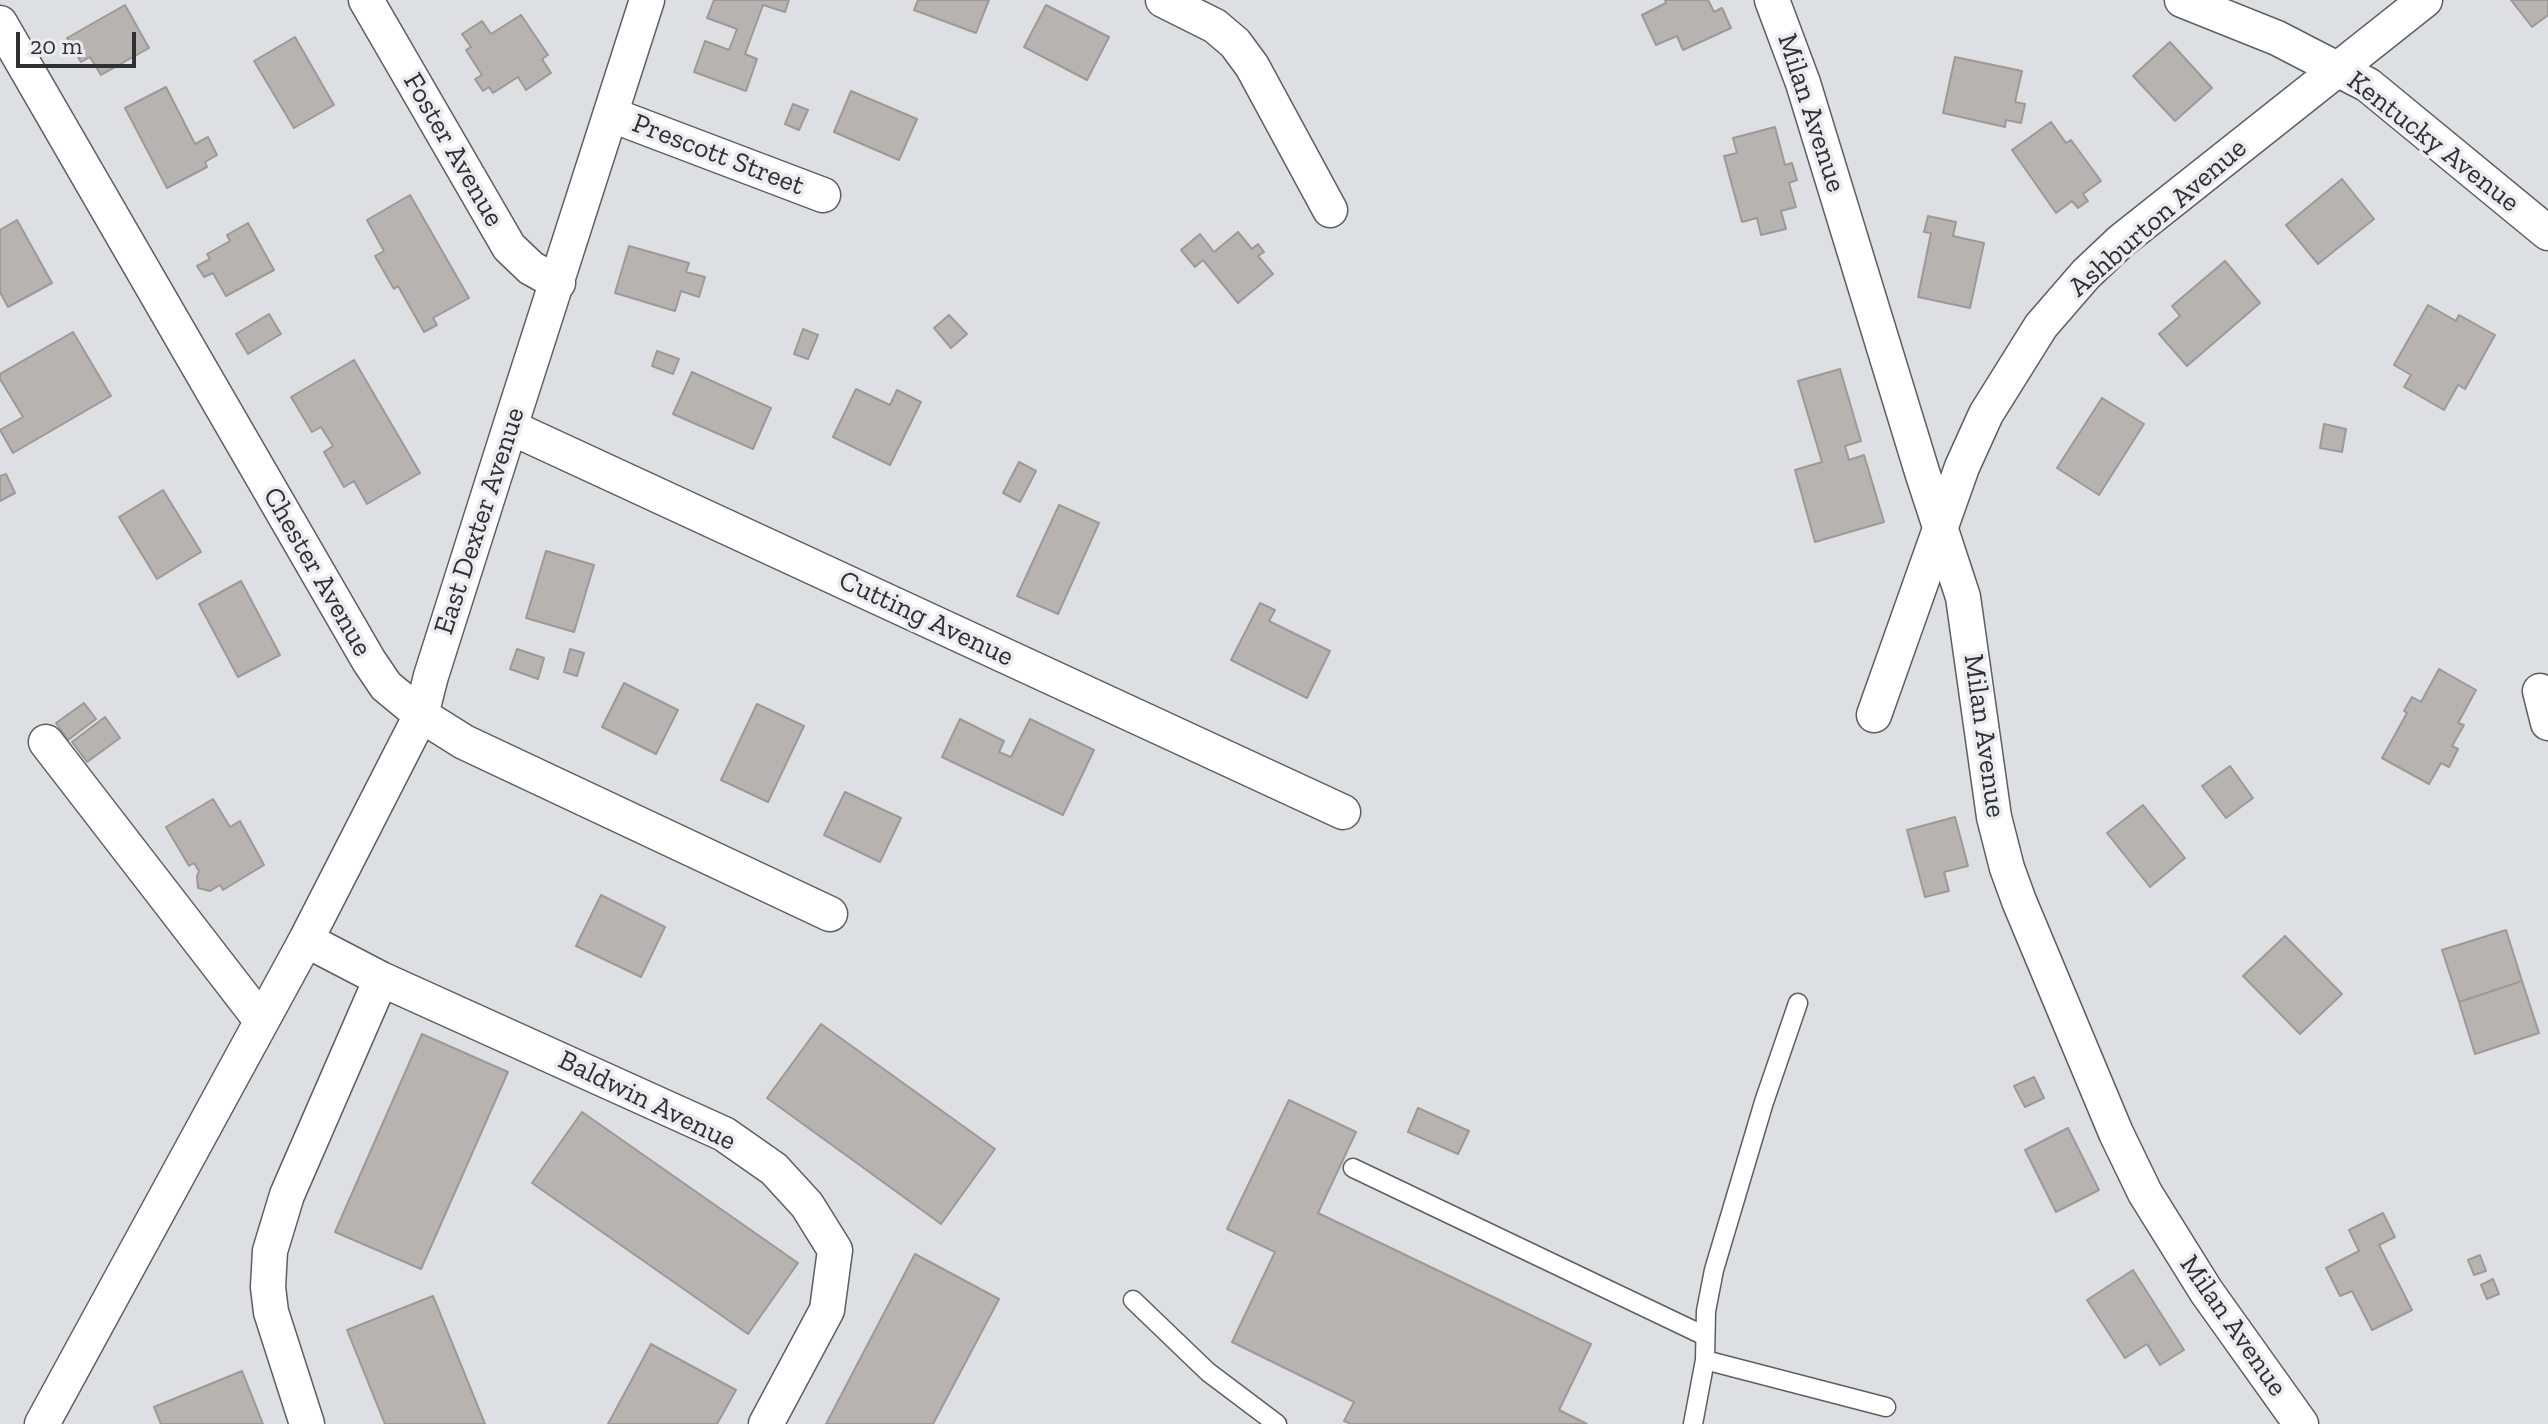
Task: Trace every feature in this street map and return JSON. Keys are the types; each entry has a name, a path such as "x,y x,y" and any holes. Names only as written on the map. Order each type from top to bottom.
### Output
{"street":[{"name":"Foster Avenue","path":"366,0 509,247 531,268 558,283"},
{"name":"East Dexter Avenue","path":"42,1424 260,1019 306,940 421,715 647,0"},
{"path":"1163,0 1204,9 1252,66 1330,210"},
{"name":"Milan Avenue","path":"1772,0 1808,98 1957,575 1968,620 1999,841 2011,879 2047,973 2145,1193 2206,1291 2301,1424"},
{"name":"Kentucky Avenue","path":"2182,0 2277,38 2338,68 2390,101 2548,233"},
{"name":"Ashburton Avenue","path":"1874,715 1962,467 1986,414 2041,326 2100,260 2142,224 2425,0"},
{"name":"Chester Avenue","path":"0,23 369,661 391,691 421,715 464,742 830,914"},
{"name":"Prescott Street","path":"612,115 823,195"},
{"name":"Cutting Avenue","path":"510,427 1343,812"},
{"path":"46,742 260,1019"},
{"name":"Baldwin Avenue","path":"306,940 381,979 724,1134 774,1169 807,1205 835,1250 827,1310 766,1424"},
{"path":"307,1424 271,1312 268,1287 270,1251 287,1195 381,979"}],"lane":[{"path":"1693,1424 1705,1360 1706,1311 1714,1270 1764,1102 1798,1003"},
{"path":"1353,1168 1705,1336"},
{"path":"1133,1300 1208,1372 1277,1424"},
{"path":"1705,1360 1886,1407"}],"building":[{"path":"714,0 789,0 785,12 763,5 745,54 757,59 746,91 694,72 705,41 729,50 737,29 707,18"},
{"path":"918,0 989,0 976,33 914,10"},
{"path":"1665,0 1708,0 1714,12 1722,8 1731,28 1683,50 1677,36 1656,45 1642,15 1666,3"},
{"path":"2511,0 2548,0 2548,15 2532,27"},
{"path":"125,5 149,48 101,75 90,57 81,62 67,38"},
{"path":"1046,5 1109,37 1087,80 1024,47"},
{"path":"521,15 548,55 542,59 551,73 526,90 518,77 493,93 489,87 483,91 475,79 482,75 466,50 471,47 462,34 482,21 491,34"},
{"path":"295,37 334,105 294,128 254,61"},
{"path":"2170,42 2212,88 2175,121 2133,76"},
{"path":"1955,57 2022,71 2015,102 2025,104 2021,123 2006,120 2005,127 1943,113"},
{"path":"166,87 195,144 208,137 217,155 205,162 207,167 167,188 125,108"},
{"path":"851,91 917,119 899,160 834,132"},
{"path":"793,104 808,110 799,130 785,124"},
{"path":"2051,122 2066,143 2071,140 2101,181 2083,194 2088,201 2078,208 2072,201 2056,213 2012,150"},
{"path":"1775,127 1785,165 1792,163 1797,180 1789,183 1796,207 1781,211 1786,229 1761,235 1757,218 1742,222 1724,156 1737,153 1733,138"},
{"path":"2342,179 2374,219 2318,264 2286,225"},
{"path":"410,195 469,298 433,318 437,325 424,332 398,286 394,289 375,256 384,251 367,220"},
{"path":"1928,216 1956,222 1953,236 1984,243 1970,308 1918,297 1931,233 1924,232"},
{"path":"17,220 52,283 8,307 0,292 0,230"},
{"path":"248,223 274,270 226,296 213,273 204,277 197,266 210,259 207,254 230,241 227,235"},
{"path":"1238,232 1252,249 1258,244 1264,252 1258,256 1273,274 1238,303 1203,260 1195,267 1181,250 1200,234 1214,252"},
{"path":"629,246 689,263 686,272 705,277 699,297 681,291 675,311 615,293"},
{"path":"2225,261 2260,303 2187,366 2159,334 2180,316 2172,306"},
{"path":"2428,305 2456,321 2459,315 2495,335 2465,389 2458,385 2444,410 2404,387 2411,375 2394,365"},
{"path":"269,314 281,334 248,354 236,334"},
{"path":"949,315 967,334 951,348 934,328"},
{"path":"803,329 818,335 808,359 794,354"},
{"path":"73,332 111,396 13,453 0,430 23,417 0,374"},
{"path":"657,351 679,359 673,374 652,366"},
{"path":"354,360 420,473 367,504 354,481 344,487 324,452 333,446 321,427 312,432 291,397"},
{"path":"1840,369 1861,441 1845,446 1849,460 1864,455 1884,522 1815,542 1795,470 1822,462 1798,381"},
{"path":"692,372 771,408 753,449 673,414"},
{"path":"856,389 890,405 897,390 921,402 890,465 833,437"},
{"path":"2102,398 2144,424 2099,495 2057,468"},
{"path":"2324,424 2346,429 2342,452 2320,448"},
{"path":"1019,462 1036,471 1020,502 1003,493"},
{"path":"6,474 15,493 0,501 0,476"},
{"path":"163,490 201,552 157,579 119,517"},
{"path":"1059,505 1099,523 1058,614 1017,596"},
{"path":"546,551 594,565 574,632 526,618"},
{"path":"241,581 280,655 238,677 199,604"},
{"path":"1260,603 1275,610 1269,621 1330,651 1307,698 1231,660"},
{"path":"517,649 544,658 538,679 510,669"},
{"path":"570,649 584,653 577,676 564,672"},
{"path":"2439,669 2476,690 2458,723 2464,725 2452,746 2458,749 2449,767 2441,763 2429,784 2382,758 2407,713 2404,711 2412,697 2421,702"},
{"path":"624,683 678,710 656,754 602,727"},
{"path":"84,703 96,719 68,740 56,723"},
{"path":"757,704 804,726 768,802 721,780"},
{"path":"105,717 120,738 87,762 72,742"},
{"path":"960,719 1004,741 999,752 1011,757 1030,719 1094,750 1063,815 942,757"},
{"path":"2230,766 2253,798 2226,818 2202,786"},
{"path":"845,792 901,818 880,862 824,835"},
{"path":"213,799 230,827 240,821 264,865 223,890 220,885 210,891 198,888 199,871 194,863 189,866 166,827"},
{"path":"2143,805 2185,858 2150,887 2107,833"},
{"path":"1955,817 1968,866 1944,872 1949,891 1925,897 1907,830"},
{"path":"601,895 665,927 641,977 576,946"},
{"path":"2506,930 2522,981 2459,1002 2442,950"},
{"path":"2285,936 2342,994 2300,1034 2243,976"},
{"path":"2522,981 2539,1033 2475,1054 2459,1002"},
{"path":"821,1024 995,1149 941,1224 767,1098"},
{"path":"422,1034 508,1072 421,1269 335,1232"},
{"path":"2034,1077 2044,1098 2025,1107 2014,1086"},
{"path":"1289,1100 1356,1132 1318,1213 1591,1344 1559,1410 1587,1424 1351,1424 1344,1421 1354,1402 1232,1342 1275,1252 1227,1229"},
{"path":"1418,1108 1469,1131 1458,1154 1408,1132"},
{"path":"582,1112 798,1263 748,1334 532,1183"},
{"path":"2068,1128 2099,1190 2056,1212 2025,1150"},
{"path":"2383,1213 2395,1237 2379,1245 2412,1310 2372,1330 2352,1291 2340,1296 2326,1268 2359,1251 2349,1230"},
{"path":"915,1254 999,1299 933,1424 826,1424"},
{"path":"2480,1255 2486,1271 2474,1275 2468,1260"},
{"path":"2133,1270 2184,1350 2160,1365 2147,1344 2125,1358 2087,1300"},
{"path":"2493,1279 2499,1294 2487,1299 2481,1285"},
{"path":"433,1296 485,1424 385,1424 347,1330"},
{"path":"651,1344 736,1390 717,1424 608,1424"},
{"path":"242,1371 263,1424 161,1424 154,1407"}]}
